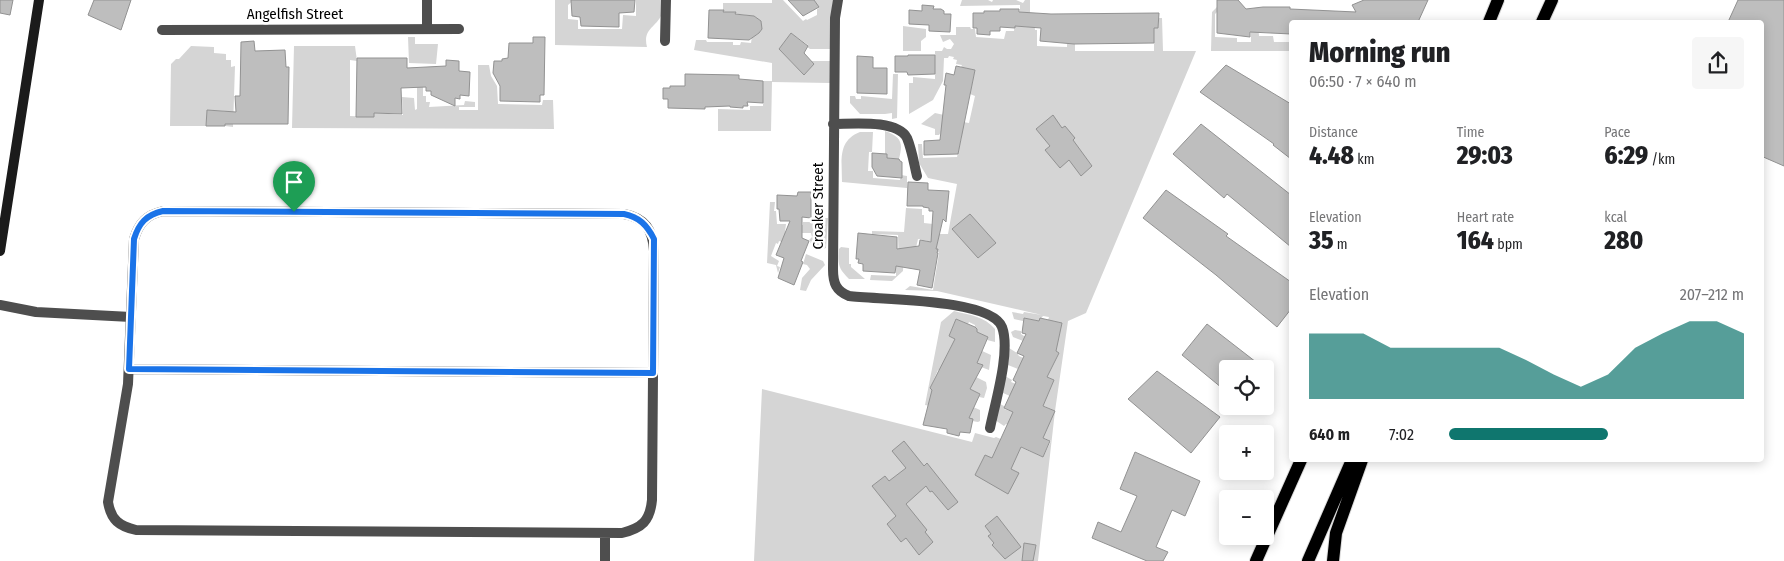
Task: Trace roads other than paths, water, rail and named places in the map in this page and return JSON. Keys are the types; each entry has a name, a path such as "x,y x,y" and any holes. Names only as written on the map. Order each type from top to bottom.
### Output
{"main road":[{"path":"1490,20 1498,0"},
{"path":"1543,20 1552,0"},
{"path":"1256,561 1300,462"},
{"path":"1308,561 1351,462"},
{"path":"1333,561 1336,533 1361,462"}],"street":[{"path":"0,251 39,0"},
{"path":"427,28 428,0"},
{"path":"665,41 666,0"},
{"name":"Croaker Street","path":"838,0 835,18 833,124 833,269 837,288 849,296 932,302 985,312 995,318 1002,326 1005,354 990,428"},
{"name":"Angelfish Street","path":"162,30 460,29"},
{"path":"833,124 884,125 898,129 907,137 917,176"},
{"path":"163,211 624,214 633,216 650,230 654,239 651,513 638,528 622,533 136,530 123,527 115,520 108,502 129,369 134,239 144,219 153,213 163,211"},
{"path":"0,305 36,312 131,317"},
{"path":"129,369 653,373"},
{"path":"605,533 605,561"}]}
